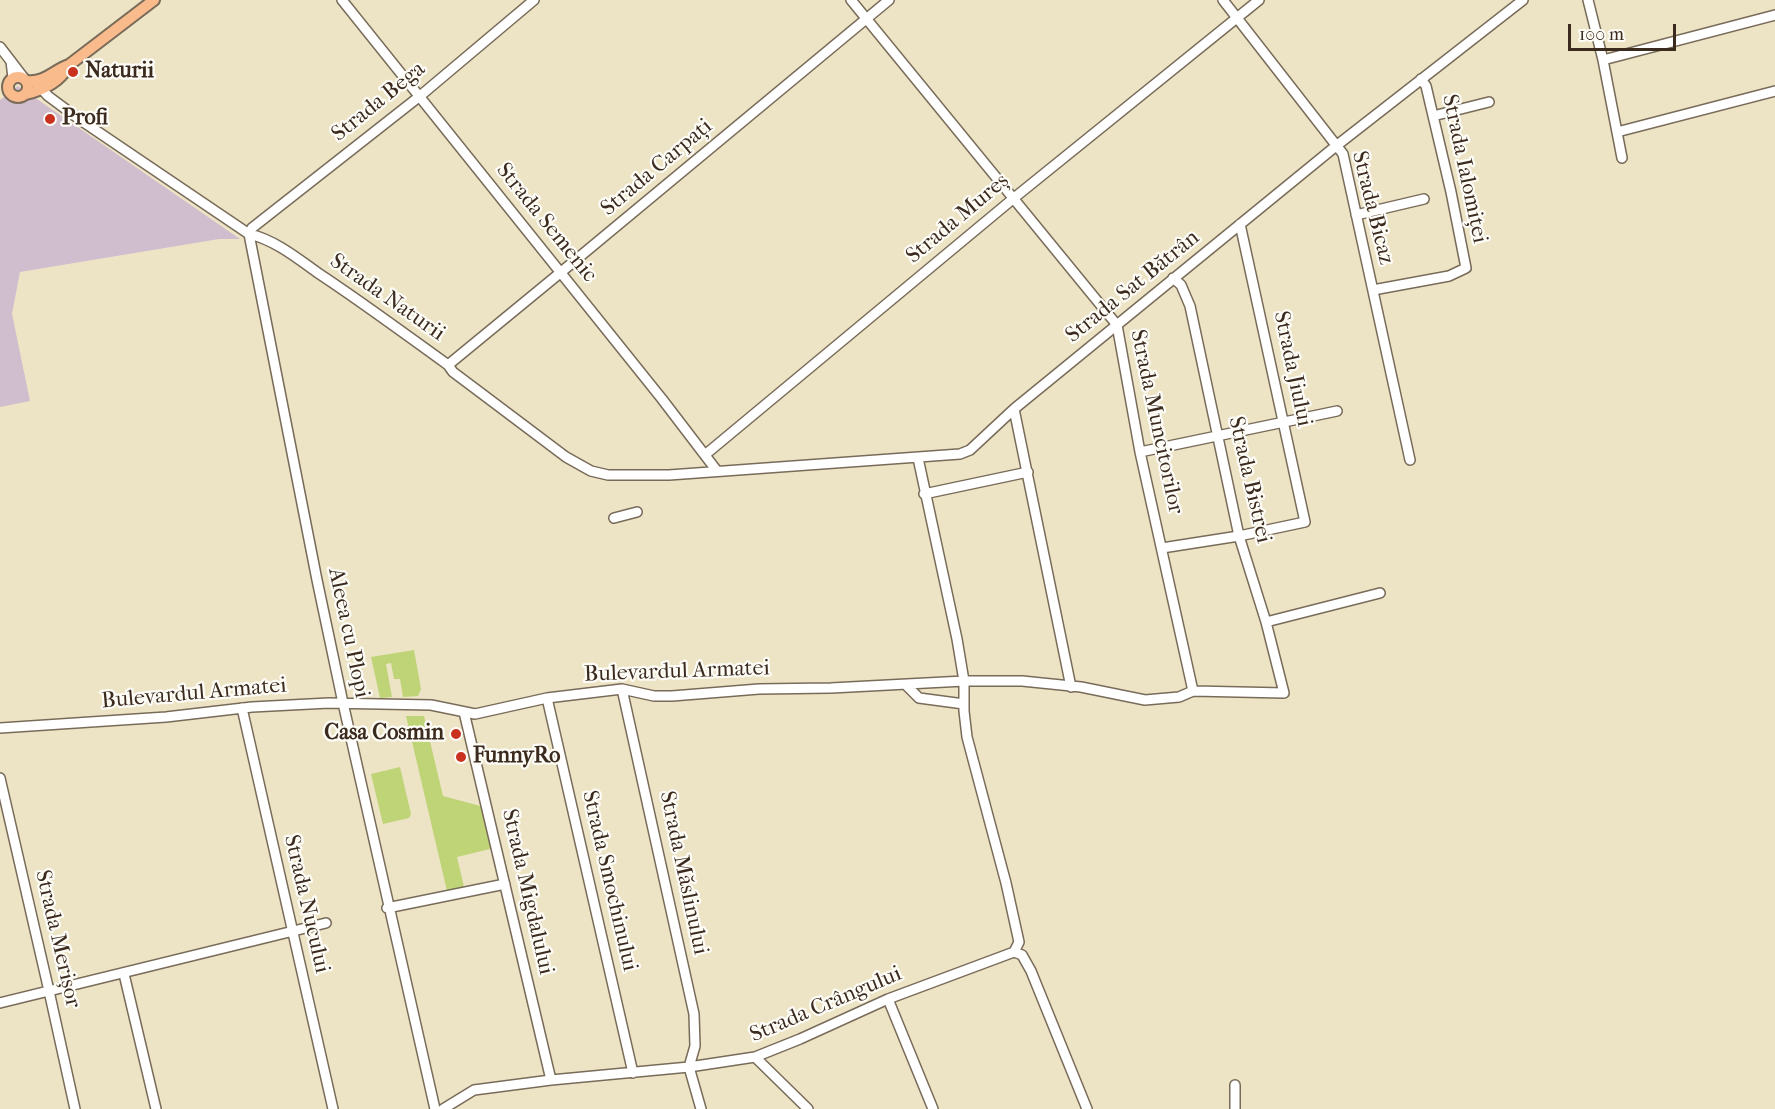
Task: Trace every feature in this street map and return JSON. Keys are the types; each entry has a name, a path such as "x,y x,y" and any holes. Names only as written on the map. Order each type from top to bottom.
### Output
{"main road":[{"path":"0,98 18,87 46,79 69,65 154,0"},
{"path":"18,87 46,93 69,65"}],"street":[{"name":"Strada Semenic","path":"342,0 706,454 717,471"},
{"name":"Strada Bega","path":"249,234 252,228 420,96 534,0"},
{"name":"Strada Muncitorilor","path":"851,0 1116,325 1140,452 1193,691"},
{"name":"Strada Carpați","path":"448,364 889,0"},
{"name":"Strada Bicaz","path":"1223,0 1343,154 1410,460"},
{"name":"Strada Mureș","path":"706,454 1014,198 1259,0"},
{"name":"Strada Sat Bătrân","path":"717,471 918,458 960,454 970,450 1014,409 1116,325 1336,146 1522,0"},
{"path":"1588,0 1603,60 1622,158"},
{"path":"1603,60 1775,15"},
{"path":"0,47 11,60 18,87"},
{"name":"Strada Ialomiței","path":"1372,290 1449,276 1466,268 1426,86 1421,79"},
{"path":"1617,132 1775,91"},
{"name":"Strada Naturii","path":"46,93 249,234 262,237 287,252 448,364 453,372 566,457 591,471 631,476 717,471"},
{"path":"1433,116 1489,102"},
{"path":"1356,215 1424,199"},
{"name":"Strada Jiului","path":"1239,536 1305,522 1240,224"},
{"name":"Aleea cu Plopi","path":"249,234 314,569 387,908 435,1109"},
{"name":"Strada Bistrei","path":"1173,279 1180,285 1190,306 1239,536 1266,622 1284,693"},
{"path":"1014,409 1071,687"},
{"path":"1140,452 1337,411"},
{"path":"918,458 957,639 964,681 967,737 1006,883 1018,942 1014,952 1022,955 1031,971 1087,1109"},
{"path":"924,494 1028,472"},
{"path":"614,518 637,512"},
{"path":"1162,548 1239,536"},
{"path":"1266,622 1380,593"},
{"name":"Bulevardul Armatei","path":"0,728 166,717 242,708 343,703 431,705 475,714 547,698 622,689 654,696 672,696 759,688 1022,681 1145,700 1179,697 1193,691 1284,693"},
{"path":"906,685 919,698 964,704"},
{"name":"Strada Măslinului","path":"622,689 694,1014 695,1046 689,1067"},
{"name":"Strada Smochinului","path":"547,698 633,1073"},
{"name":"Strada Nucului","path":"242,708 333,1109"},
{"name":"Strada Migdalului","path":"464,712 551,1080"},
{"name":"Strada Merișor","path":"0,778 75,1109"},
{"path":"387,908 505,884"},
{"path":"0,1003 326,923"},
{"name":"Strada Crângului","path":"443,1109 474,1090 689,1067 755,1057 888,999 1014,952"},
{"path":"124,974 156,1109"},
{"path":"888,999 933,1109"},
{"path":"755,1057 807,1109"},
{"path":"689,1067 701,1109"},
{"path":"1235,1085 1235,1109"}],"shaded area":[{"path":"18,86 240,239 219,239 20,272 12,314 30,401 0,407 0,100"}],"green space":[{"path":"414,650 421,689 418,696 403,697 400,679 394,679 391,663 386,664 392,697 380,698 371,657"},
{"path":"406,716 424,716 443,796 484,807 494,848 457,857 464,887 447,891"},
{"path":"400,767 411,814 409,818 383,824 371,774"}],"place":[{"name":"Naturii","path":"73,72"},
{"name":"Profi","path":"50,119"},
{"name":"Casa Cosmin","path":"456,734"},
{"name":"FunnyRo","path":"461,757"}]}
